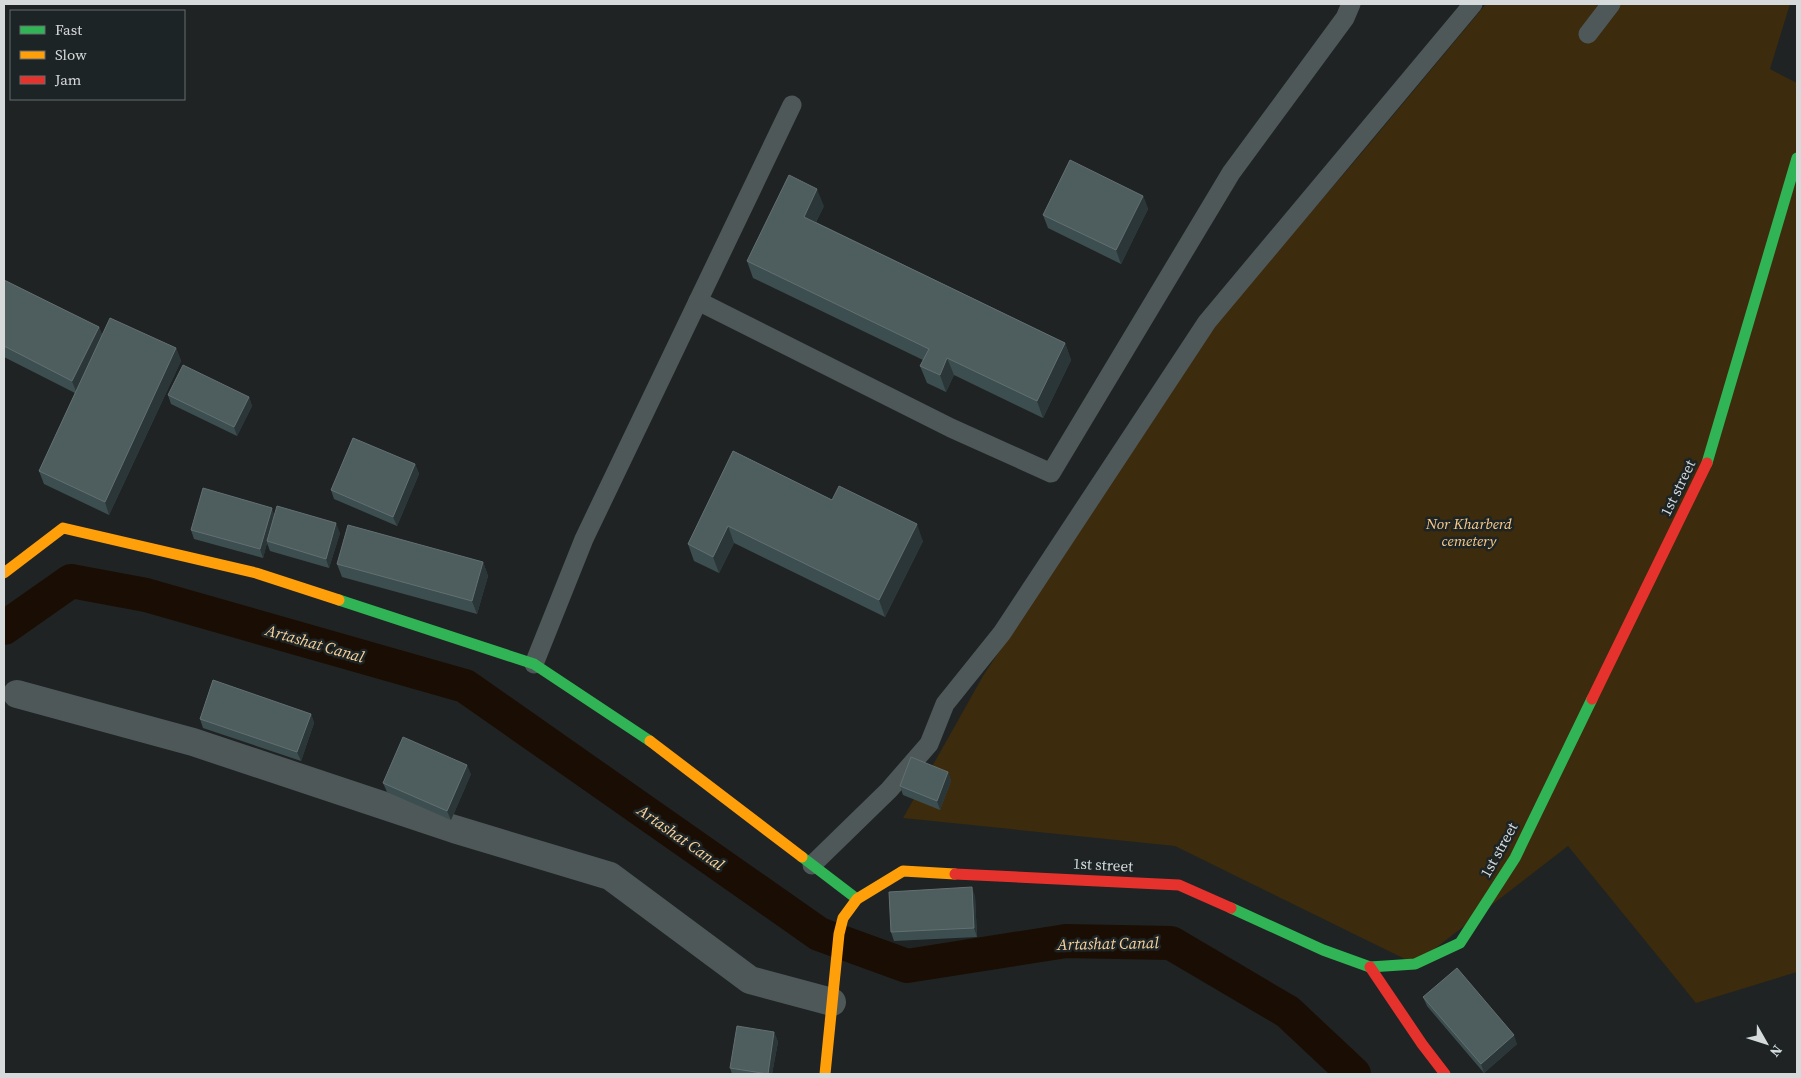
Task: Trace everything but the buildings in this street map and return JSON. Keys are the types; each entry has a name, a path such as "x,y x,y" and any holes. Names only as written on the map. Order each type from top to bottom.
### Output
{"main road":[{"name":"1st street","path":"832,1002 839,934 843,918 857,899 903,871 1179,884 1323,950 1370,967 1415,964 1460,943 1515,858 1708,460 1797,158"},
{"path":"4,573 63,528 256,573 534,664 650,741 857,899"},
{"path":"1370,967 1422,1044 1445,1074"},
{"path":"825,1074 832,1002"}],"street":[{"path":"17,694 193,742 454,829 610,876 750,980 832,1002"}],"lane":[{"path":"698,301 951,428 1051,473 1231,173 1345,18 1351,4"},
{"path":"812,865 890,790 929,744 946,704 1002,633 1206,322 1473,4"},
{"path":"1588,34 1611,4"},
{"path":"534,664 584,540 792,105"}],"green space":[{"name":"Nor Kharberd cemetery","path":"1486,4 1790,4 1770,69 1797,83 1797,972 1696,1003 1568,846 1415,964 1175,846 903,818 983,676 1207,333 1360,155"}],"waterway":[{"name":"Artashat Canal","path":"4,628 71,581 146,595 465,686 819,934 907,966 1066,941 1171,943 1288,1012 1354,1074"}],"traffic: fast":[{"path":"1707,463 1797,158"},
{"path":"339,600 534,664 650,741"},
{"path":"1231,908 1323,950 1370,967 1415,964 1460,943 1515,858 1592,699"},
{"path":"802,857 857,899"}],"traffic: slow":[{"path":"4,573 63,528 256,573 339,600"},
{"path":"650,741 802,857"},
{"path":"825,1074 839,934 843,918 857,899 903,871 955,874"}],"traffic: jam":[{"path":"1592,699 1707,463"},
{"path":"955,874 1179,885 1231,908"},
{"path":"1370,967 1422,1044 1445,1074"}]}
